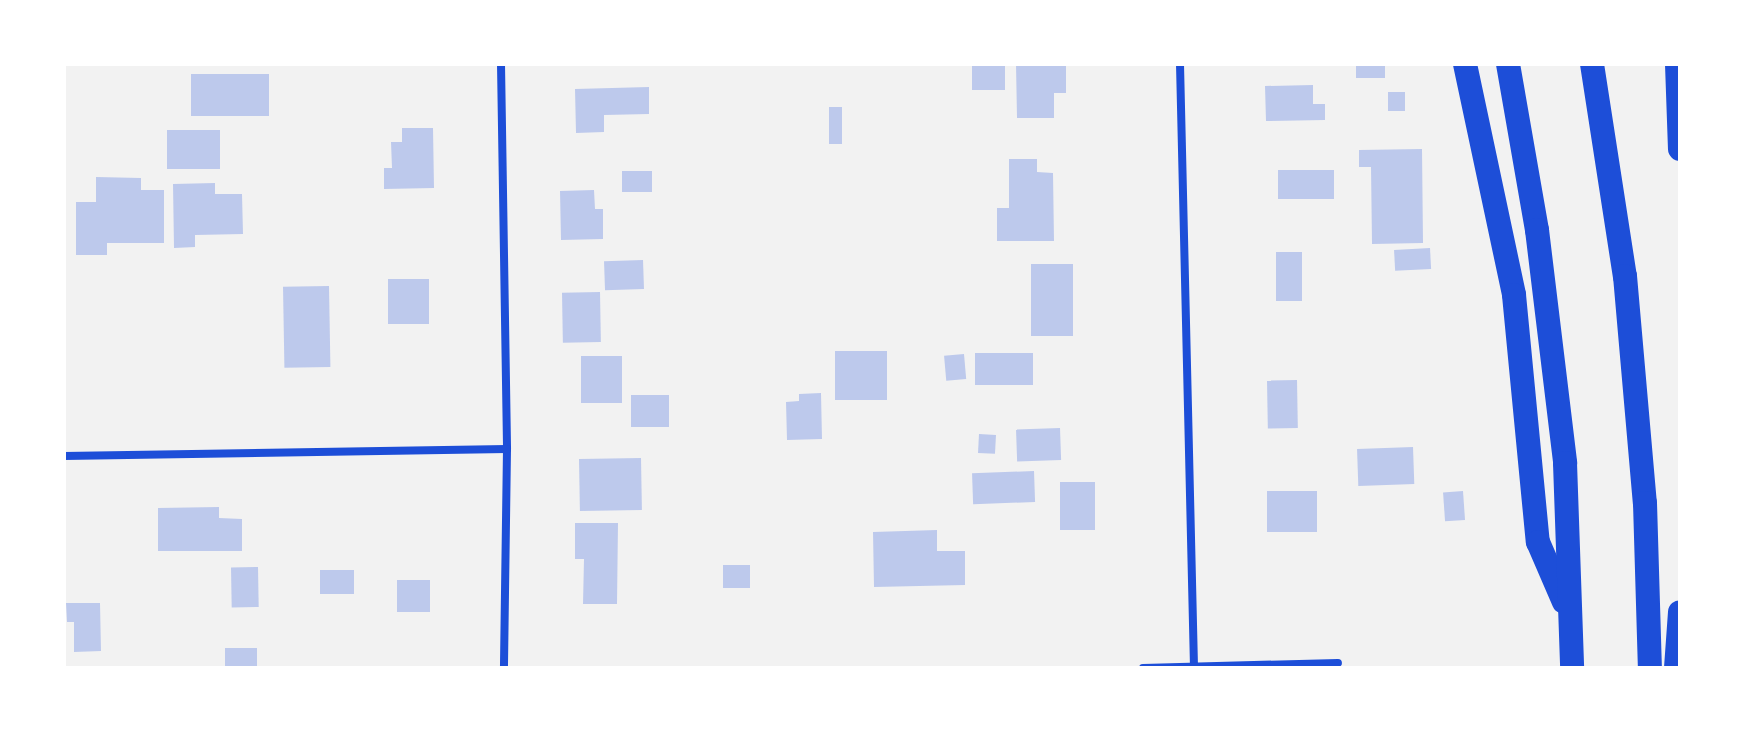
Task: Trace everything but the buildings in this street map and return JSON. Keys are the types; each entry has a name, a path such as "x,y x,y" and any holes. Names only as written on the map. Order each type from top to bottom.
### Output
{"highway":[{"path":"1465,64 1514,295 1538,542 1571,617"},
{"path":"1508,64 1537,230 1565,463 1572,668"},
{"path":"1592,64 1625,276 1645,503 1650,668"},
{"path":"1677,64 1680,149"},
{"path":"1676,668 1680,612"}],"street":[{"path":"501,64 507,449 504,668"},
{"path":"1180,64 1194,667"},
{"path":"64,456 507,449"},
{"path":"1143,668 1338,663"}]}
